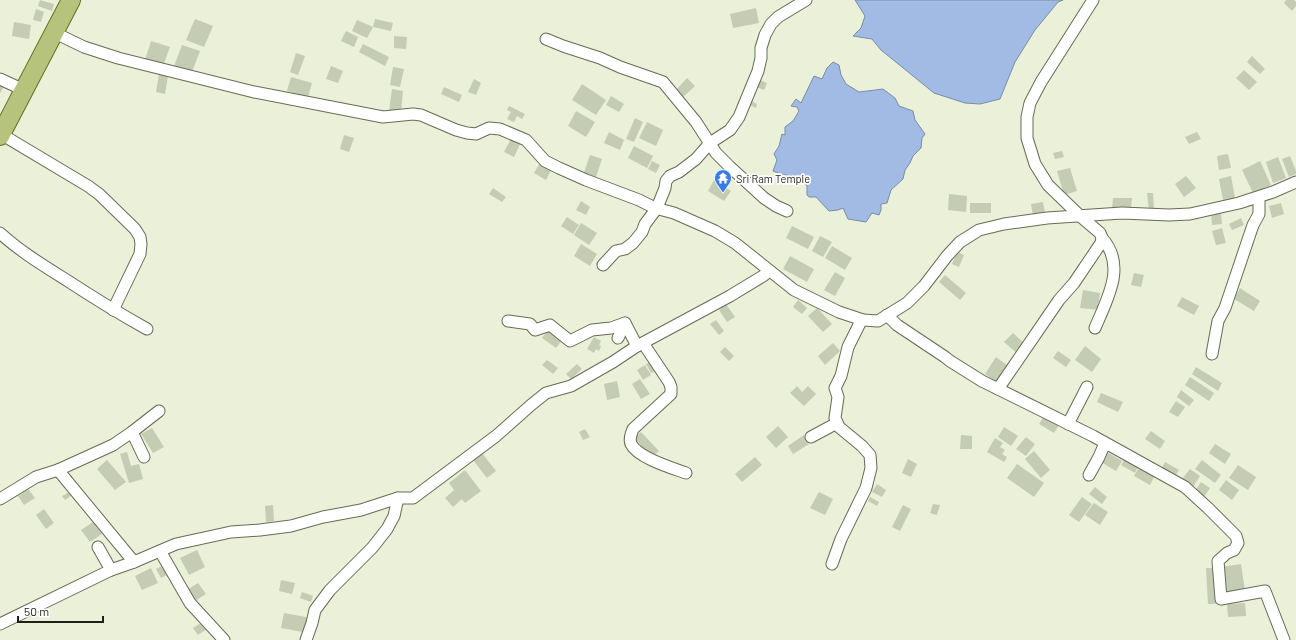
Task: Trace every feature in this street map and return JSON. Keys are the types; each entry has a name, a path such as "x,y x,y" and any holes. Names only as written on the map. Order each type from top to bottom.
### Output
{"main road":[{"path":"0,135 71,0"}],"street":[{"path":"603,265 616,251 624,249 633,243 657,208 665,188 666,181 670,176 679,172 696,159 710,143 730,130 739,117 758,71 761,58 761,48 765,35 771,24 778,17 806,0"},
{"path":"1093,0 1041,82 1030,103 1027,117 1027,138 1035,164 1048,185 1080,216 1100,232 1102,238 1108,244 1112,252 1114,264 1112,285 1095,328"},
{"path":"54,33 84,47 118,58 254,92 383,117 413,114 468,133 476,134 489,128 500,129 526,140 545,161 559,168 657,208 674,213 722,235 735,243 794,290 839,312 863,320 878,321 907,303 924,286 960,242 980,230 1004,224 1080,216 1122,213 1169,215 1190,214 1240,203 1273,192 1296,182"},
{"path":"546,39 663,82 696,122 716,152 741,178 764,198 787,211"},
{"path":"0,79 24,90"},
{"path":"0,135 88,186 116,209 135,229 140,237 140,254 113,310"},
{"path":"1212,354 1218,321 1225,308 1253,226 1259,214 1259,197"},
{"path":"0,233 18,249 41,265 113,310 147,329"},
{"path":"998,389 1059,300 1094,256 1101,244 1102,238"},
{"path":"0,624 112,570 176,544 230,532 291,526 323,517 361,510 398,498 412,498 496,436 530,405 546,393 570,386 613,362 640,344 730,296 769,271"},
{"path":"887,315 897,325 950,361 998,389 1105,443 1185,487 1236,536 1238,543 1234,550 1227,553 1218,561 1221,599 1265,591 1284,640"},
{"path":"832,564 841,539 866,488 872,468 870,455 862,446 839,427 835,418 838,396 836,388 848,347 861,321 863,320"},
{"path":"508,321 530,324 535,330 550,325 570,341 592,330 610,328 625,323"},
{"path":"625,323 669,382 671,387 671,394 633,429 630,437 631,444 641,454 686,474"},
{"path":"618,338 625,323"},
{"path":"604,339 610,328"},
{"path":"1068,424 1088,387"},
{"path":"0,499 36,477 58,470 113,445 159,411"},
{"path":"811,437 837,423"},
{"path":"132,432 144,457"},
{"path":"1089,475 1100,457 1105,443"},
{"path":"58,470 134,562"},
{"path":"306,640 315,610 330,590 372,548 387,528 394,516 398,498"},
{"path":"98,547 112,570"},
{"path":"160,551 190,603 224,640"}],"water":[{"path":"855,0 1063,0 1058,2 1035,30 1015,62 1000,99 980,104 965,103 934,93 881,50 872,39 853,36 861,28 865,16"},
{"path":"833,62 839,65 841,75 846,84 859,92 883,89 895,98 899,106 913,111 915,120 925,134 922,138 921,148 913,156 905,170 903,179 891,190 887,203 881,204 879,215 872,213 866,222 848,219 843,208 829,211 816,197 809,197 807,195 807,186 800,180 773,171 777,160 774,154 779,146 782,134 785,135 785,127 793,121 799,111 797,107 791,106 796,99 801,103 814,76 822,79 827,68"}],"building":[{"path":"40,0 54,4 52,11 38,6"},
{"path":"1286,0 1294,0 1296,2 1296,6 1292,11 1284,3"},
{"path":"756,8 759,23 733,28 730,14"},
{"path":"36,9 44,12 41,22 33,20"},
{"path":"195,19 213,26 204,47 186,40"},
{"path":"375,19 393,23 391,31 373,27"},
{"path":"357,20 373,27 367,38 352,31"},
{"path":"14,22 31,25 29,39 12,36"},
{"path":"346,31 358,37 354,47 341,41"},
{"path":"394,36 407,37 406,49 394,48"},
{"path":"151,41 170,47 163,66 145,60"},
{"path":"363,44 389,57 385,66 359,52"},
{"path":"182,45 200,51 192,72 174,66"},
{"path":"296,53 305,56 298,75 290,72"},
{"path":"1252,56 1265,69 1260,74 1247,62"},
{"path":"331,66 343,71 338,83 326,79"},
{"path":"393,67 404,69 400,87 390,85"},
{"path":"1244,70 1257,82 1249,90 1236,78"},
{"path":"159,74 168,76 165,94 156,92"},
{"path":"291,77 312,83 308,97 287,91"},
{"path":"687,78 695,86 683,97 676,90"},
{"path":"474,79 481,83 476,95 468,92"},
{"path":"757,79 767,83 764,90 754,86"},
{"path":"0,82 5,85 0,93"},
{"path":"582,84 606,100 596,115 572,100"},
{"path":"444,87 462,95 459,102 441,94"},
{"path":"392,89 403,91 401,112 389,111"},
{"path":"611,96 624,104 619,112 606,105"},
{"path":"747,99 757,104 756,108 745,103"},
{"path":"509,106 525,114 522,119 517,116 514,122 507,119 511,112 507,110"},
{"path":"576,111 595,122 586,137 568,126"},
{"path":"635,118 643,122 634,142 626,139"},
{"path":"647,122 663,130 656,146 639,138"},
{"path":"609,132 624,140 620,150 604,143"},
{"path":"1197,132 1201,139 1189,144 1185,137"},
{"path":"344,135 354,138 349,152 340,149"},
{"path":"512,137 521,142 514,157 504,152"},
{"path":"634,146 653,156 647,168 628,158"},
{"path":"1062,151 1064,157 1055,159 1053,153"},
{"path":"1228,154 1231,168 1219,170 1217,156"},
{"path":"590,155 602,159 595,180 583,175"},
{"path":"1290,156 1296,174 1289,177 1282,159"},
{"path":"1278,157 1286,178 1273,183 1266,162"},
{"path":"652,161 660,165 656,173 648,169"},
{"path":"1260,161 1271,185 1253,193 1242,170"},
{"path":"540,163 551,170 546,180 534,173"},
{"path":"1070,168 1077,191 1064,195 1057,171"},
{"path":"1186,176 1196,188 1184,197 1175,184"},
{"path":"1231,176 1235,198 1223,200 1219,179"},
{"path":"714,180 731,191 724,201 708,191"},
{"path":"493,188 506,197 502,202 489,194"},
{"path":"1147,193 1153,193 1154,210 1149,211"},
{"path":"949,194 967,196 966,212 948,210"},
{"path":"1113,198 1132,198 1131,209 1112,209"},
{"path":"581,201 590,207 586,215 576,210"},
{"path":"1043,202 1045,214 1033,216 1031,204"},
{"path":"970,203 991,203 991,213 970,213"},
{"path":"1281,203 1284,214 1272,218 1269,206"},
{"path":"1221,213 1222,224 1212,225 1211,214"},
{"path":"567,217 579,225 573,234 561,226"},
{"path":"1241,218 1244,225 1232,230 1229,224"},
{"path":"581,223 597,233 589,245 574,235"},
{"path":"792,226 814,237 808,249 786,238"},
{"path":"1222,228 1226,243 1216,245 1212,231"},
{"path":"820,236 832,242 823,257 812,251"},
{"path":"581,244 597,254 590,266 574,256"},
{"path":"832,246 852,258 845,270 825,258"},
{"path":"957,252 964,255 959,267 952,264"},
{"path":"790,256 814,269 807,282 783,269"},
{"path":"835,272 845,278 835,296 824,290"},
{"path":"1134,273 1144,275 1141,287 1131,285"},
{"path":"945,275 966,293 960,300 939,282"},
{"path":"1240,288 1260,301 1254,311 1234,299"},
{"path":"1083,290 1100,293 1098,310 1080,308"},
{"path":"1182,297 1199,306 1194,315 1177,306"},
{"path":"798,300 807,308 802,314 793,307"},
{"path":"726,304 735,317 727,322 719,310"},
{"path":"817,308 832,324 823,332 808,316"},
{"path":"716,320 724,331 719,335 710,324"},
{"path":"548,330 562,340 556,348 542,338"},
{"path":"1013,333 1032,350 1024,359 1004,342"},
{"path":"594,337 601,341 599,345 601,346 599,351 596,349 594,353 587,349"},
{"path":"833,343 840,351 825,365 818,356"},
{"path":"1085,346 1101,359 1092,372 1075,360"},
{"path":"725,347 734,356 729,361 720,352"},
{"path":"1058,351 1071,360 1066,367 1053,358"},
{"path":"996,357 1015,371 1004,387 985,374"},
{"path":"547,360 558,368 553,374 542,365"},
{"path":"654,360 659,370 651,373 646,364"},
{"path":"577,364 582,369 571,379 566,374"},
{"path":"645,365 651,375 643,380 637,370"},
{"path":"1196,367 1222,383 1218,391 1192,374"},
{"path":"1190,377 1214,393 1209,401 1185,385"},
{"path":"640,379 650,394 641,399 632,384"},
{"path":"617,381 620,397 607,400 604,384"},
{"path":"797,386 802,392 808,386 816,394 804,406 790,393"},
{"path":"1181,390 1194,400 1189,406 1177,397"},
{"path":"1101,393 1123,402 1118,412 1097,402"},
{"path":"1176,401 1185,407 1178,417 1169,412"},
{"path":"1044,416 1059,425 1054,433 1039,424"},
{"path":"778,426 788,437 776,448 766,437"},
{"path":"1004,427 1018,436 1011,446 998,437"},
{"path":"152,428 164,447 153,453 141,434"},
{"path":"585,429 590,437 583,440 579,432"},
{"path":"1151,431 1165,441 1160,449 1145,439"},
{"path":"641,432 659,451 652,457 634,438"},
{"path":"804,435 809,444 793,454 788,446"},
{"path":"961,435 972,436 972,449 960,449"},
{"path":"1026,437 1035,444 1026,456 1016,449"},
{"path":"995,438 1003,443 1000,447 1005,450 1002,454 1007,457 1004,462 987,452"},
{"path":"1215,444 1231,454 1225,464 1209,453"},
{"path":"1034,451 1050,470 1041,478 1025,459"},
{"path":"1105,451 1122,461 1116,471 1099,461"},
{"path":"127,452 131,466 139,464 143,479 129,483 120,454"},
{"path":"482,453 496,471 487,478 473,460"},
{"path":"755,457 762,465 742,482 735,474"},
{"path":"1126,457 1139,465 1135,473 1121,465"},
{"path":"908,459 917,464 911,477 902,473"},
{"path":"107,460 126,482 115,490 97,469"},
{"path":"1202,460 1221,475 1215,483 1195,469"},
{"path":"1165,462 1179,470 1175,477 1161,470"},
{"path":"1017,464 1044,483 1034,497 1007,478"},
{"path":"1238,465 1256,477 1248,490 1229,478"},
{"path":"1140,466 1155,475 1150,485 1134,476"},
{"path":"1190,469 1200,476 1193,487 1182,479"},
{"path":"465,470 481,491 465,503 462,499 453,507 445,498 454,490 449,483"},
{"path":"1226,480 1239,490 1232,500 1219,490"},
{"path":"1201,482 1210,488 1204,497 1195,491"},
{"path":"877,484 886,490 882,497 872,492"},
{"path":"1095,487 1107,497 1102,504 1089,494"},
{"path":"28,489 35,498 24,505 18,496"},
{"path":"69,492 71,496 65,500 62,496"},
{"path":"819,492 833,499 825,515 810,508"},
{"path":"870,497 879,502 877,506 868,501"},
{"path":"1082,497 1092,504 1079,522 1069,515"},
{"path":"1094,503 1108,512 1100,525 1085,515"},
{"path":"933,504 940,505 937,515 930,513"},
{"path":"273,505 274,521 266,522 265,506"},
{"path":"903,505 911,509 900,531 892,527"},
{"path":"44,509 54,523 46,529 36,515"},
{"path":"93,522 102,534 90,542 81,530"},
{"path":"197,550 205,567 189,575 180,558"},
{"path":"166,564 171,573 161,578 156,569"},
{"path":"1241,564 1245,591 1225,594 1221,567"},
{"path":"151,568 158,583 142,590 135,576"},
{"path":"1206,568 1218,568 1220,604 1208,604"},
{"path":"281,580 295,583 292,594 279,591"},
{"path":"198,583 206,594 195,601 187,590"},
{"path":"302,592 313,596 311,602 300,598"},
{"path":"1245,603 1246,616 1228,617 1227,604"},
{"path":"284,613 311,618 308,633 281,628"},
{"path":"202,622 207,629 198,635 193,628"}],"place":[{"name":"Sri Ram Temple","path":"723,193"}]}
